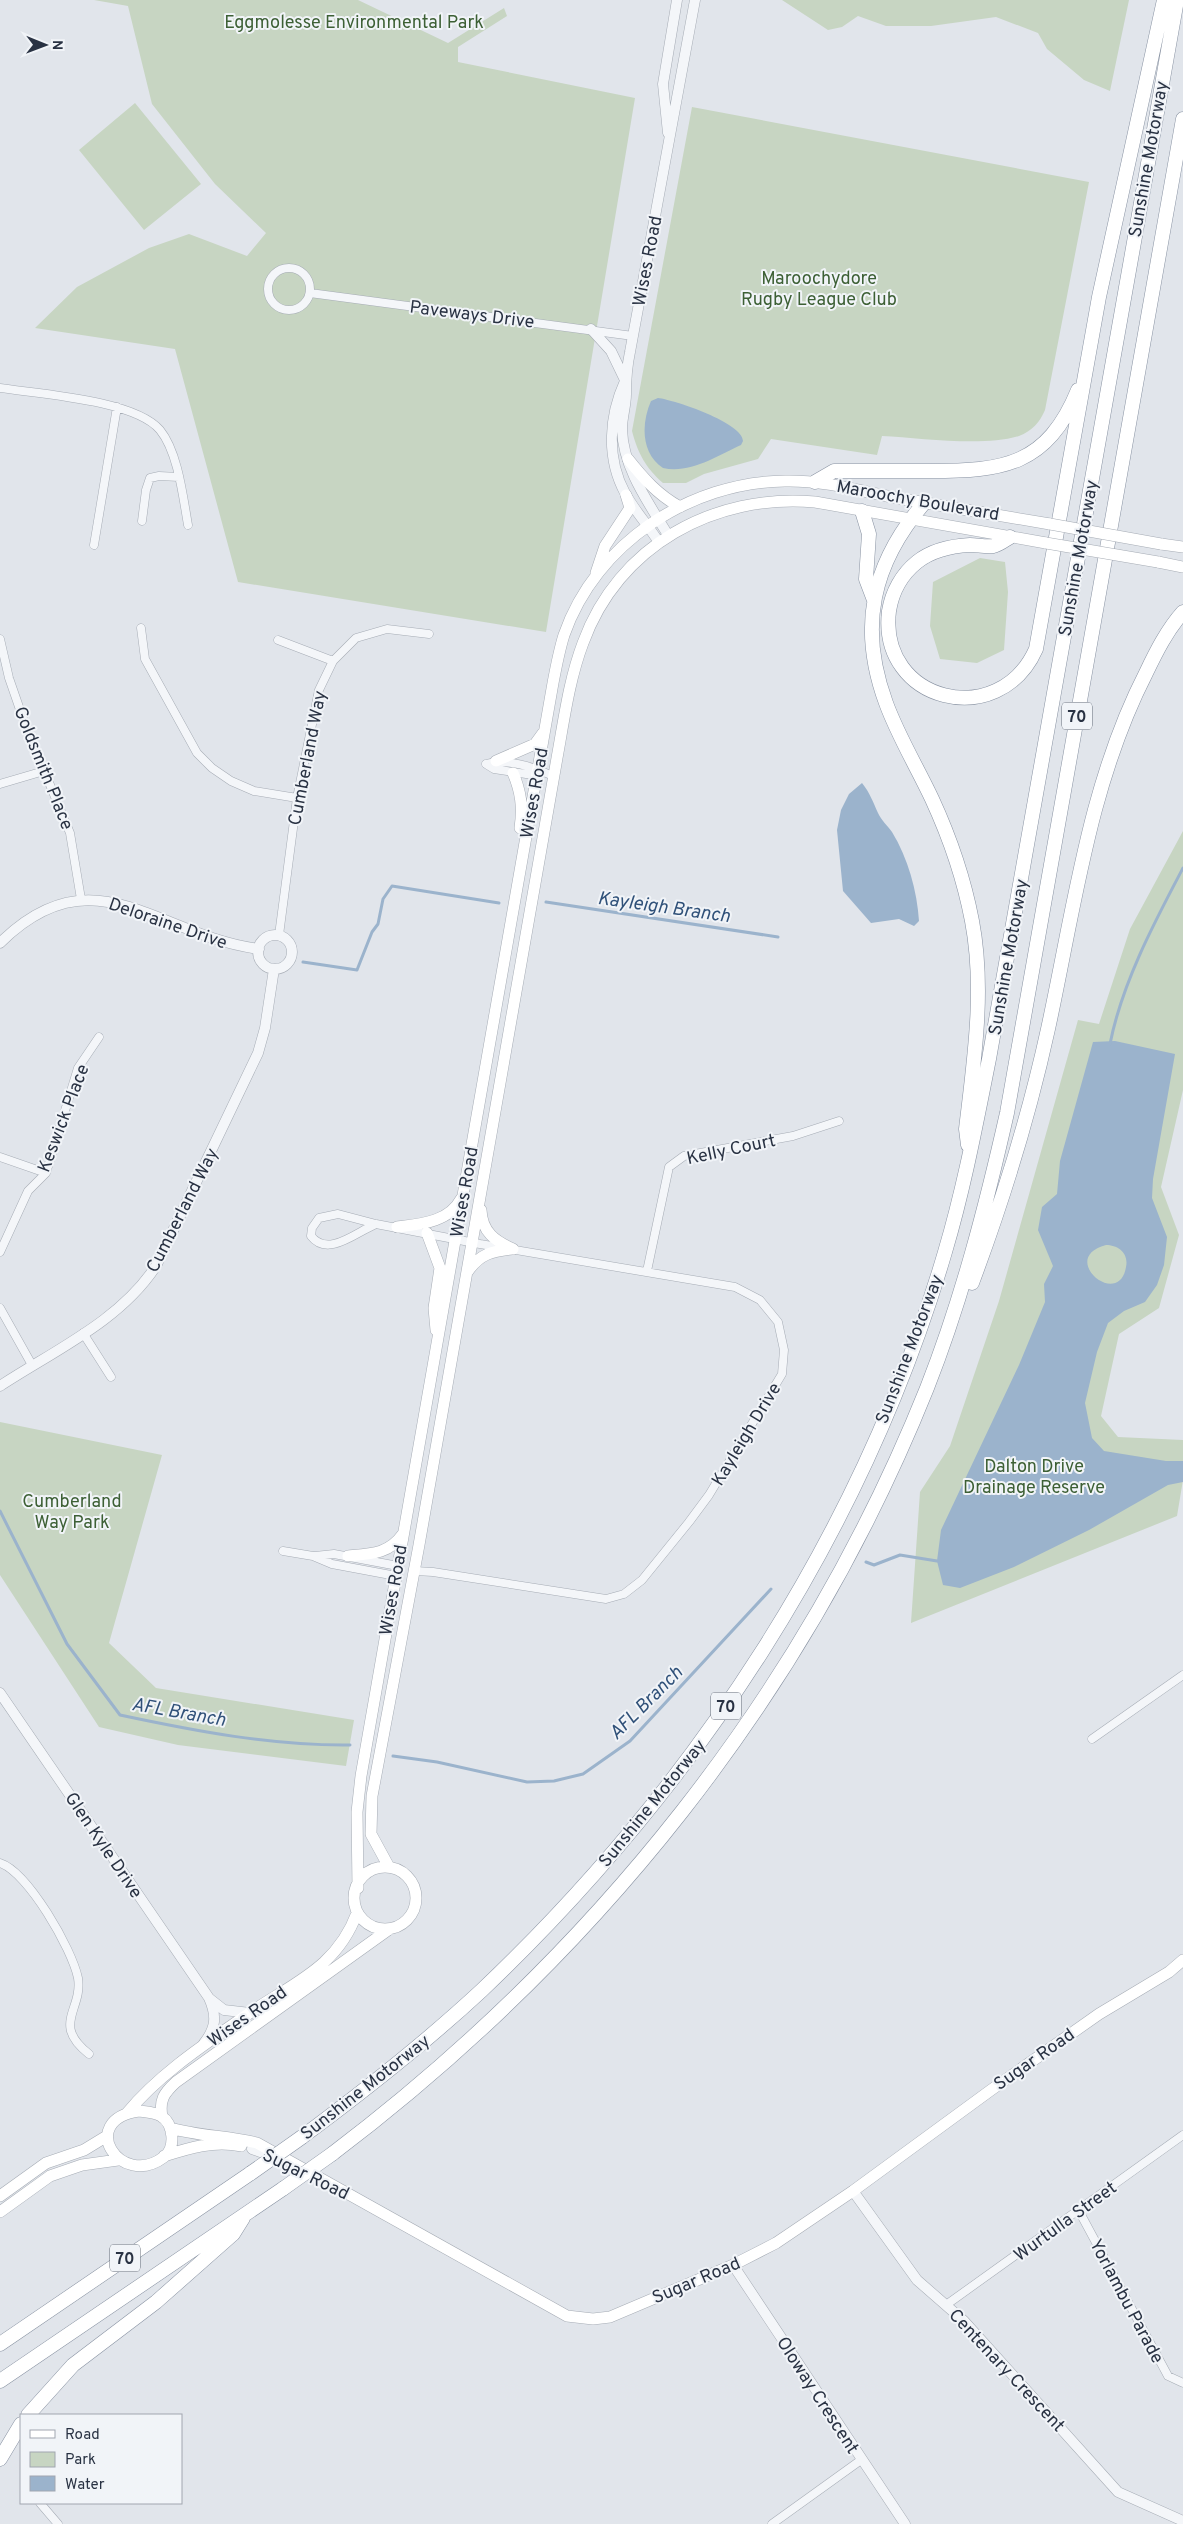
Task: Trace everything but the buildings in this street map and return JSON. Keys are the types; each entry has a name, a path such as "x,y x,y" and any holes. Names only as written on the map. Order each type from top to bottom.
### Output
{"highway":[{"path":"1010,538 993,546 960,546 936,551 917,562 898,585 890,604 889,616 892,646 907,673 930,691 960,698 988,695 1014,680 1032,657 1040,630 1113,226 1164,0"},
{"name":"Sunshine Motorway","path":"0,2344 302,2137 436,2030 479,1992 548,1924 652,1806 724,1709 789,1609 868,1455 889,1408 927,1307 944,1254 970,1155 991,1050 1177,0"},
{"name":"Sunshine Motorway","path":"0,2381 332,2154 430,2076 544,1971 643,1862 732,1748 795,1650 869,1518 927,1387 955,1308 985,1207 1007,1113 1183,119"},
{"path":"815,482 834,471 981,470 1014,462 1044,442 1060,425 1072,404 1087,367"},
{"path":"924,503 901,531 885,562 874,600 872,638 874,662 881,688 952,847 972,921 978,980 974,1054 966,1129 970,1155"},
{"path":"862,511 869,534 866,578 874,600"},
{"path":"955,1308 971,1287 1020,1142 1044,1044 1093,816 1105,772 1124,722 1148,668 1183,612"},
{"path":"29,2414 73,2365 156,2302 233,2234 246,2213"},
{"path":"0,2459 20,2426"}],"main road":[{"path":"628,459 649,484 669,501 680,507"},
{"name":"Maroochy Boulevard","path":"658,518 712,493 747,484 785,481 815,482 924,503 1183,547"},
{"path":"593,581 605,546 630,508 626,495"},
{"name":"Maroochy Boulevard","path":"663,538 696,520 726,509 764,502 815,502 1010,538 1183,566"},
{"name":"Wises Road","path":"358,1888 358,1793 537,772 564,634 573,614 593,581 622,546 658,518"},
{"name":"Wises Road","path":"389,1867 371,1834 370,1811 415,1571 554,776 576,662 591,623 624,573 663,538"},
{"path":"496,761 535,744 545,728"},
{"path":"513,773 522,795 523,808 518,843 519,879"},
{"path":"397,1227 434,1220 449,1214 457,1207 464,1195"},
{"path":"480,1198 481,1216 486,1231 499,1242 514,1249"},
{"path":"427,1233 440,1268 434,1308 437,1347"},
{"path":"467,1273 476,1259 487,1252 514,1249"},
{"path":"348,1556 388,1550 396,1544 404,1533"},
{"name":"Kayleigh Drive","path":"397,1571 415,1571"},
{"path":"389,1867 406,1874 413,1882 416,1902 407,1919 388,1930 372,1928 357,1913 355,1904 358,1888 368,1873 389,1867"},
{"name":"Wises Road","path":"127,2113 145,2091 196,2052 250,2013 321,1967 334,1955 351,1930 357,1913"},
{"name":"Wises Road","path":"162,2117 160,2106 163,2095 176,2082 388,1930"},
{"name":"Sugar Road","path":"289,2162 567,2316 593,2320 610,2316 734,2265 776,2243 853,2192 991,2090 1099,2014 1169,1972 1183,1960"},
{"path":"0,2212 50,2176 82,2165 118,2160 130,2164 143,2164 164,2156 170,2149 172,2138 170,2128 162,2117 152,2112 127,2113 111,2124 107,2136 110,2150 118,2160"},
{"path":"170,2128 185,2132 228,2136 257,2143 289,2162"},
{"path":"0,2196 46,2163 84,2150 107,2136"},
{"name":"Sugar Road","path":"164,2156 205,2145 230,2144 252,2149"}],"street":[{"name":"Wises Road","path":"669,142 663,84 677,0"},
{"name":"Wises Road","path":"663,538 658,518 639,488 628,459 622,427 626,395 625,380 632,336 695,0"},
{"path":"291,268 298,270 308,279 310,293 303,306 289,311 276,306 271,300 268,288 272,276 278,271 291,268"},
{"name":"Paveways Drive","path":"310,293 591,329 632,336"},
{"path":"591,329 611,351 625,380"},
{"name":"Wises Road","path":"625,380 618,394 612,439 616,474 626,495 648,525 663,538"},
{"path":"0,388 117,407 137,413 161,431 170,449 179,478 188,525"},
{"path":"94,545 117,407"},
{"path":"142,522 146,490 150,478 159,476 179,478"},
{"path":"141,628 145,659 197,753 212,768 231,781 254,791 297,798"},
{"name":"Cumberland Way","path":"279,935 297,798 319,690 333,661 356,638 387,629 429,634"},
{"name":"Goldsmith Place","path":"0,638 9,678 70,833 81,899"},
{"path":"278,640 333,661"},
{"path":"537,772 513,773 494,770 486,764 496,761 554,776"},
{"path":"0,784 44,771"},
{"name":"Deloraine Drive","path":"0,943 17,926 39,911 60,903 81,899 119,904 214,940 259,949"},
{"path":"279,935 288,940 292,951 289,962 280,968 274,969 264,964 259,949 264,939 279,935"},
{"name":"Cumberland Way","path":"0,1386 109,1316 133,1295 151,1274 166,1247 258,1053 265,1028 274,969"},
{"name":"Keswick Place","path":"0,1252 28,1191 46,1173 78,1068 99,1037"},
{"name":"Kelly Court","path":"647,1271 669,1167 684,1156 793,1136 839,1121"},
{"path":"0,1157 46,1173"},
{"name":"Kayleigh Drive","path":"376,1224 333,1245 323,1246 316,1242 312,1236 312,1228 319,1218 329,1214 338,1214 376,1224 472,1243 735,1287 760,1300 778,1322 784,1350 782,1374 709,1495 642,1580 624,1594 606,1599 433,1572 415,1571"},
{"path":"0,1308 32,1365"},
{"path":"83,1333 111,1377"},
{"path":"283,1551 313,1556 332,1564 397,1571"},
{"path":"313,1556 334,1554 348,1556 397,1571"},
{"path":"1092,1739 1183,1675"},
{"name":"Glen Kyle Drive","path":"0,1692 209,1998"},
{"path":"0,1863 15,1871 27,1884 54,1926 74,1965 78,1986 70,2024 78,2045 89,2054"},
{"path":"209,1998 224,2010 250,2013"},
{"path":"196,2052 211,2034 215,2024 213,2007 209,1998"},
{"name":"Wurtulla Street","path":"946,2305 1183,2135"},
{"name":"Sugar Road","path":"252,2149 289,2162"},
{"name":"Centenary Crescent","path":"853,2192 918,2280 964,2321 1118,2492 1183,2522"},
{"name":"Yorlambu Parade","path":"1079,2211 1168,2376 1183,2383"},
{"name":"Oloway Crescent","path":"734,2265 905,2524"},
{"path":"772,2524 861,2460"},
{"path":"41,2504 58,2524"}],"green space":[{"name":"Eggmolesse Environmental Park","path":"94,0 358,0 448,43 504,8 507,16 458,47 458,62 635,98 546,632 238,582 175,349 35,328 77,287 149,248 189,234 247,256 266,233 215,184 152,104 128,6"},
{"path":"782,0 1129,0 1110,91 1084,80 1047,49 1038,33 996,17 931,26 886,26 858,16 842,27 828,30"},
{"path":"135,103 201,184 144,230 79,150"},
{"name":"Maroochydore Rugby League Club","path":"692,107 1089,182 1045,410 1035,426 1019,436 988,441 952,441 882,436 877,455 771,439 758,459 704,474 686,483 663,483 643,460 632,431"},
{"path":"980,558 1005,562 1008,592 1004,650 977,663 940,659 930,626 933,582"},
{"name":"Dalton Drive Drainage Reserve","path":"1183,831 1183,1090 1161,1187 1179,1235 1159,1308 1119,1334 1101,1416 1118,1437 1183,1440 1183,1480 1177,1516 911,1623 920,1492 950,1446 999,1301 1078,1020 1099,1024 1130,929"},
{"name":"Cumberland Way Park","path":"0,1422 162,1455 109,1643 156,1688 354,1720 346,1766 178,1745 99,1727 0,1575"}],"water":[{"path":"658,398 678,403 721,420 740,434 743,441 741,445 713,459 693,466 673,469 663,468 650,454 645,438 648,410 651,401"},
{"path":"862,783 879,816 898,842 907,864 918,910 919,921 914,926 899,919 871,923 843,891 837,830 841,810 849,794"},
{"path":"1115,1041 1175,1054 1153,1179 1152,1198 1167,1237 1164,1265 1157,1285 1145,1302 1124,1311 1108,1323 1097,1352 1085,1403 1092,1438 1104,1451 1166,1461 1183,1461 1183,1482 1168,1485 1089,1530 1014,1567 960,1588 943,1585 937,1561 941,1530 1019,1365 1045,1302 1044,1284 1053,1266 1038,1230 1042,1207 1057,1194 1060,1161 1093,1042","holes":["1110,1245 1122,1251 1126,1258 1126,1267 1121,1279 1113,1284 1095,1277 1089,1269 1087,1260 1093,1251"]}],"waterway":[{"path":"1110,1044 1122,998 1140,954 1183,868"},
{"name":"Kayleigh Branch","path":"303,962 357,970 372,932 378,924 383,899 392,886 499,903"},
{"name":"Kayleigh Branch","path":"546,902 778,937"},
{"name":"AFL Branch","path":"0,1511 67,1644 120,1715 205,1732 263,1740 321,1745 350,1745"},
{"name":"AFL Branch","path":"866,1562 874,1565 900,1555 937,1561"},
{"name":"AFL Branch","path":"393,1756 437,1762 527,1782 554,1781 583,1774 630,1741 771,1589"}]}
